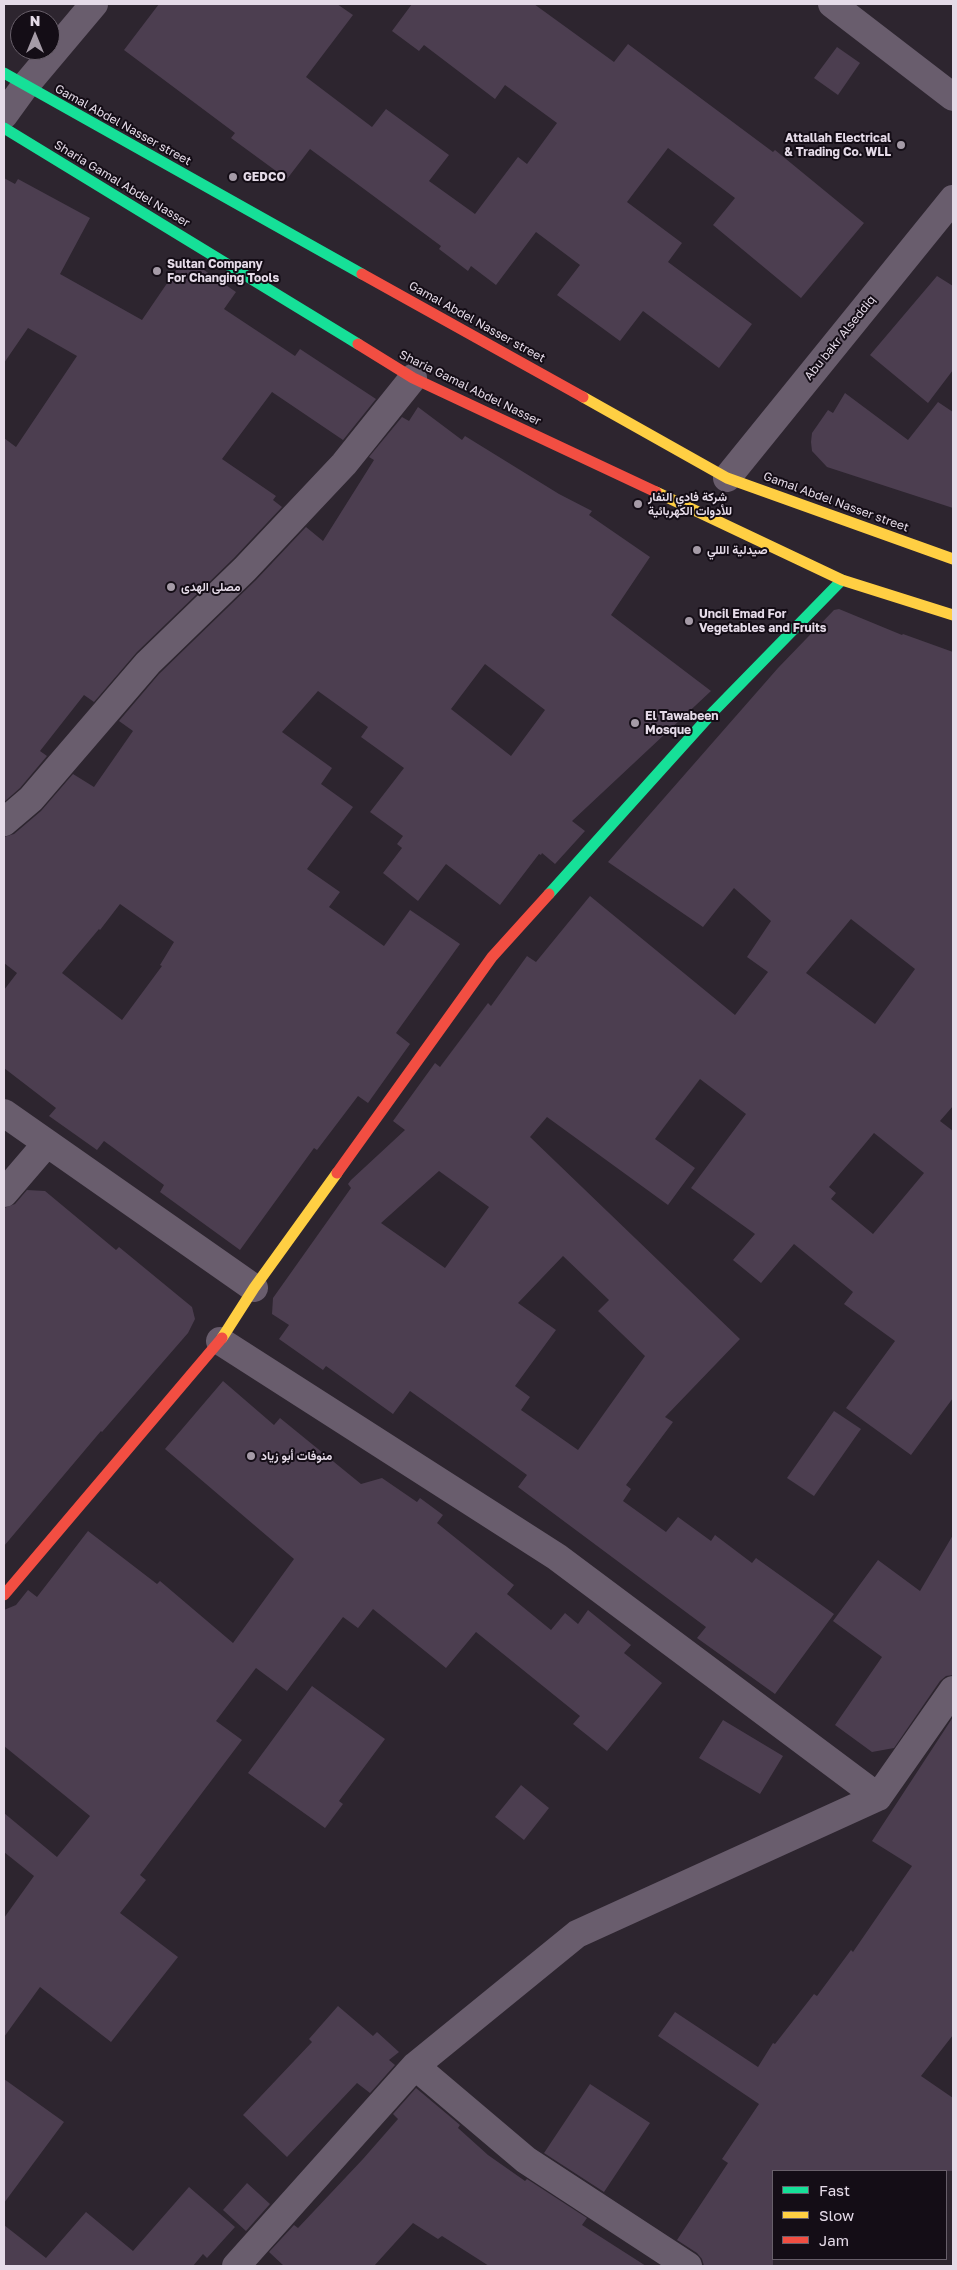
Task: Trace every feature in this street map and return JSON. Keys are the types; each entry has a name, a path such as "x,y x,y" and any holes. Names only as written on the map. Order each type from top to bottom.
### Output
{"main road":[{"name":"Gamal Abdel Nasser street","path":"15,80 728,478 953,559"},
{"name":"Sharia Gamal Abdel Nasser","path":"4,128 413,378 842,580 953,615"},
{"path":"4,1595 220,1341 254,1288 492,957 714,711 842,580"}],"street":[{"path":"4,115 15,80 94,4"},
{"path":"832,4 953,98"},
{"name":"Abu bakr Alseddiq","path":"728,478 953,199"},
{"path":"4,822 31,799 148,663 245,569 344,464 413,378"},
{"path":"4,1113 254,1288"},
{"path":"4,1193 47,1143"},
{"path":"220,1341 558,1557 878,1797"},
{"path":"236,2266 415,2066 577,1934 878,1797 953,1690"},
{"path":"415,2066 526,2160 688,2266"}],"building":[{"path":"159,4 337,4 353,15 306,77 372,127 386,109 449,155 429,181 475,214 518,157 527,164 557,123 505,85 495,99 424,45 419,51 392,31 412,4 534,4 614,62 628,44 773,152 775,150 864,223 801,298 713,225 735,198 668,148 627,202 682,243 668,262 752,324 719,368 643,311 620,341 557,295 580,265 536,232 496,285 471,266 468,271 439,249 441,246 310,149 287,179 231,138 235,133 124,50"},
{"path":"837,47 860,63 838,95 814,78"},
{"path":"4,178 15,184 18,179 90,218 60,274 142,320 185,257 236,292 224,309 295,356 300,349 376,399 343,440 272,392 222,459 276,496 273,500 282,507 234,558 137,652 94,702 84,695 40,751 47,756 20,788 4,802 4,438 16,447 77,356 28,328 4,363"},
{"path":"937,276 953,286 953,370 928,403 870,355"},
{"path":"845,393 908,440 938,402 953,412 953,508 827,467 812,451 812,433 828,410 833,413"},
{"path":"418,407 462,440 465,436 559,494 592,511 589,515 650,557 611,615 711,691 572,821 585,831 555,864 542,853 541,855 539,854 500,905 446,864 418,901 383,873 402,848 397,844 403,836 370,812 404,768 361,737 368,727 318,691 282,732 332,768 321,784 353,807 307,869 340,892 329,907 384,946 410,910 460,944 396,1033 410,1044 368,1103 358,1096 317,1150 314,1148 240,1250 160,1192 164,1185 104,1141 97,1150 49,1116 56,1108 4,1068 4,990 17,973 4,963 4,837 14,834 41,811 73,774 94,787 133,731 119,721 159,674 256,580 306,527 323,541 374,460 369,457 402,417 409,421","holes":["485,664 545,710 511,756 451,709","120,904 174,942 160,965 162,966 122,1020 62,973"]},
{"path":"839,609 902,635 953,652 953,1106 940,1121 953,1131 953,1398 911,1455 846,1408 895,1341 844,1304 853,1292 794,1244 761,1283 733,1260 755,1234 691,1188 746,1114 700,1079 655,1139 695,1168 668,1205 547,1117 530,1137 740,1339 665,1417 673,1422 626,1485 631,1489 623,1501 666,1532 678,1517 711,1541 715,1535 752,1563 756,1558 834,1614 775,1694 697,1638 706,1627 518,1487 527,1475 410,1391 393,1414 326,1366 323,1370 279,1339 289,1325 272,1314 273,1298 351,1188 348,1184 405,1130 393,1121 435,1063 440,1067 488,1003 491,1006 527,956 536,962 590,896 735,1015 768,972 747,957 771,921 734,888 703,927 608,862 778,668 834,610","holes":["851,919 915,969 875,1024 806,973","874,1133 924,1173 873,1234 831,1199 836,1193 829,1187","439,1171 489,1207 445,1268 381,1223","563,1256 609,1300 598,1311 645,1356 578,1450 521,1410 530,1397 515,1386 556,1330 518,1303"]},
{"path":"27,1190 45,1191 116,1250 119,1247 192,1307 195,1319 188,1333 101,1431 4,1546 4,1208 15,1204"},
{"path":"223,1381 274,1425 280,1418 361,1484 382,1478 417,1502 420,1498 443,1515 437,1523 514,1585 507,1594 551,1630 565,1613 578,1624 588,1610 631,1645 624,1653 662,1683 607,1751 573,1724 580,1716 476,1632 446,1668 373,1609 358,1628 343,1617 287,1691 256,1668 216,1721 242,1740 140,1875 146,1880 120,1913 178,1957 111,2042 40,1987 4,2037 4,1918 34,1876 4,1852 4,1813 57,1857 90,1816 4,1746 4,1610 16,1605 28,1590 37,1597 88,1531 157,1584 160,1581 233,1643 294,1559 165,1449"},
{"path":"834,1411 861,1429 814,1496 787,1478"},
{"path":"953,1535 953,1675 946,1676 940,1681 894,1748 872,1752 835,1725 882,1657 833,1621 878,1560 920,1591"},
{"path":"312,1686 385,1739 339,1801 343,1804 325,1828 248,1773"},
{"path":"953,1717 953,2035 921,2076 953,2098 953,2171 772,2170 773,2266 704,2266 702,2259 697,2253 677,2240 728,2163 722,2159 759,2104 658,2036 675,2012 758,2067 773,2043 775,2044 814,1994 817,1996 851,1950 853,1952 912,1866 872,1841"},
{"path":"723,1720 783,1756 760,1794 699,1758"},
{"path":"521,1785 549,1808 524,1840 495,1817"},
{"path":"338,2006 373,2036 377,2032 399,2052 389,2060 395,2065 370,2093 357,2083 287,2157 243,2115 312,2042 309,2039"},
{"path":"4,2079 64,2122 4,2203"},
{"path":"590,2084 650,2123 604,2192 544,2153"},
{"path":"416,2088 460,2125 458,2128 488,2155 525,2181 527,2179 587,2218 582,2225 646,2266 489,2266 442,2236 438,2239 413,2223 374,2266 284,2266 269,2252 294,2225 298,2228 363,2159 398,2119 393,2114"},
{"path":"247,2183 270,2204 246,2231 223,2210"},
{"path":"189,2187 235,2227 207,2258 203,2254 193,2266 4,2266 4,2225 46,2258 86,2212 133,2251"}],"traffic: fast":[{"path":"4,73 362,274"},
{"path":"4,128 358,344"},
{"path":"549,894 714,711 842,580"}],"traffic: slow":[{"path":"583,397 727,478 953,559"},
{"path":"656,492 842,580 953,615"},
{"path":"222,1338 254,1288 337,1173"}],"traffic: jam":[{"path":"362,274 583,397"},
{"path":"358,344 413,378 656,492"},
{"path":"337,1173 492,957 549,894"},
{"path":"4,1595 222,1338"}],"place":[{"name":"Attallah Electrical & Trading Co. WLL","path":"901,145"},
{"name":"GEDCO","path":"233,177"},
{"name":"Sultan Company For Changing Tools","path":"157,271"},
{"name":"شركة فادي النفار للأدوات الكهربائية","path":"638,504"},
{"name":"صيدلية الللي","path":"697,550"},
{"name":"مصلى الهدى","path":"171,587"},
{"name":"Uncil Emad For Vegetables and Fruits","path":"689,621"},
{"name":"El Tawabeen Mosque","path":"635,723"},
{"name":"منوفات أبو زياد","path":"251,1456"}]}
